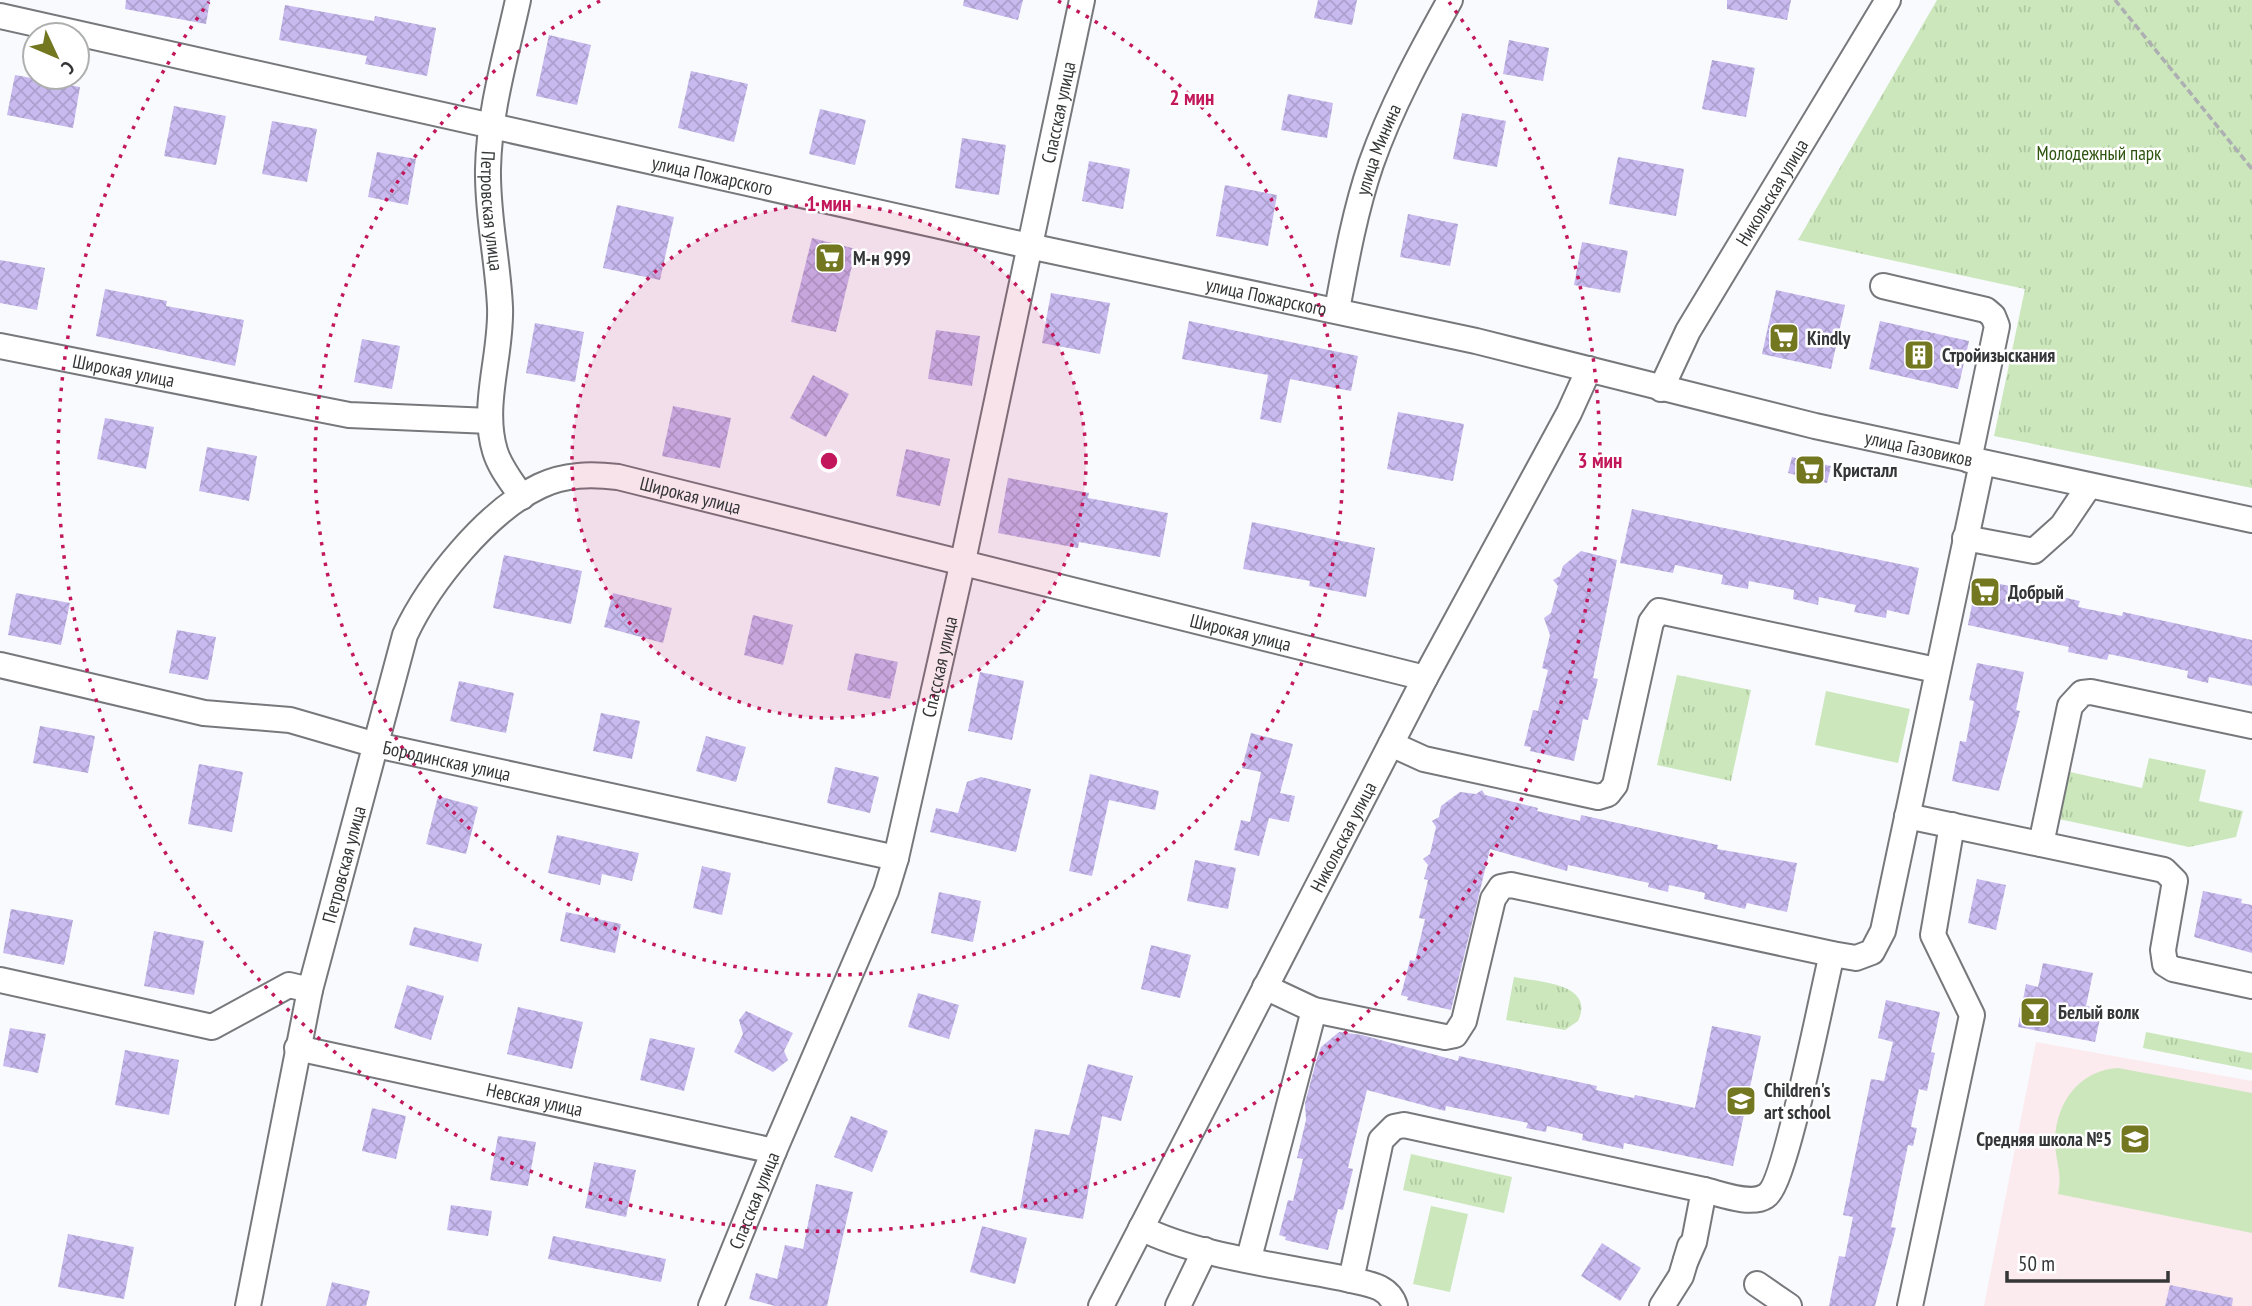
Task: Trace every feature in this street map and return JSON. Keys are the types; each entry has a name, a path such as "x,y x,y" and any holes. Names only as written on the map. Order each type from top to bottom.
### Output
{"street":[{"name":"Петровская улица","path":"490,421 499,344 500,307 488,210 492,126 518,0"},
{"name":"Спасская улица","path":"711,1306 774,1151 886,891 896,858 963,561 1082,0"},
{"name":"улица Минина","path":"1338,310 1358,208 1371,164 1390,118 1450,0"},
{"name":"Никольская улица","path":"1661,389 1688,331 1888,0"},
{"name":"улица Пожарского","path":"0,16 1029,246 1338,310 1589,369"},
{"path":"1265,987 1314,1010 1445,1037 1455,1035 1465,1020 1493,899 1501,887 1511,885 1832,954 1865,957 1878,944 1965,538 1997,326 1993,316 1986,310 1883,286"},
{"name":"Широкая улица","path":"0,346 349,415 385,419 430,417 490,421"},
{"name":"Никольская улица","path":"1101,1306 1425,678 1569,413 1589,369"},
{"name":"улица Газовиков","path":"1589,369 1661,389 1976,461 2252,520"},
{"path":"490,421 495,450 503,470 522,497"},
{"name":"Широкая улица","path":"522,497 540,486 566,477 591,474 618,477 1425,678"},
{"path":"1965,538 2034,551 2062,526 2089,486"},
{"name":"Петровская улица","path":"248,1306 310,990 405,635 415,613 447,566 522,497"},
{"path":"1391,744 1424,759 1598,797 1608,794 1615,785 1651,622 1659,611 1936,670"},
{"name":"Бородинская улица","path":"0,666 204,713 290,720 376,745 896,858"},
{"path":"2041,844 2070,706 2082,693 2091,692 2252,726"},
{"path":"1907,816 2170,873 2175,881 2163,950 2165,964 2173,969 2252,986"},
{"path":"1910,1306 1972,1015 1933,936 1952,825"},
{"path":"1351,1280 1381,1140 1394,1127 1404,1125 1759,1200 1770,1194 1784,1158 1832,954"},
{"path":"0,980 212,1027 289,985 310,990"},
{"path":"1249,1258 1314,1010"},
{"name":"Невская улица","path":"297,1048 774,1151"},
{"path":"1686,1260 1694,1242 1703,1190"},
{"path":"1662,1306 1685,1266 1703,1190"},
{"path":"1141,1228 1174,1243 1205,1251 1377,1286 1389,1294 1395,1306"},
{"path":"1178,1306 1205,1251"},
{"name":"Петровская улица","path":"234,1306 255,1277"},
{"path":"1757,1284 1789,1306"}],"path":[{"path":"2115,0 2252,169"}],"shaded area":[{"name":"Средняя школа №5","path":"2036,1042 2252,1081 2252,1306 1984,1306"}],"green space":[{"name":"Молодежный парк","path":"1937,0 2252,0 2252,488 1994,436 2025,289 1798,240"},
{"path":"1677,675 1751,690 1731,781 1657,765"},
{"path":"1826,691 1910,709 1898,763 1815,745"},
{"path":"2149,758 2206,770 2199,801 2243,811 2236,837 2189,847 2059,819 2070,772 2142,788"},
{"path":"1514,977 1550,983 1572,992 1579,999 1581,1008 1578,1021 1565,1030 1506,1020"},
{"path":"2146,1032 2252,1053 2252,1070 2143,1048"},
{"path":"2118,1068 2252,1093 2252,1233 2058,1194 2060,1179 2055,1147 2056,1126 2065,1101 2092,1075"},
{"path":"1411,1154 1512,1177 1504,1213 1403,1190"},
{"path":"1431,1206 1468,1214 1450,1292 1413,1284"}],"building":[{"path":"126,0 210,0 206,24 125,9"},
{"path":"964,0 1023,0 1018,20 963,6"},
{"path":"1318,0 1357,0 1352,25 1314,18"},
{"path":"1727,0 1791,0 1787,20 1727,9"},
{"path":"285,5 374,21 375,16 436,28 427,76 365,64 367,56 279,40"},
{"path":"549,35 591,45 577,105 536,96"},
{"path":"1509,40 1549,48 1543,81 1503,74"},
{"path":"1712,60 1755,68 1746,117 1702,109"},
{"path":"691,71 748,84 734,142 678,128"},
{"path":"15,75 21,76 21,91 79,91 73,128 7,115"},
{"path":"1288,94 1333,103 1327,138 1281,130"},
{"path":"174,106 226,116 216,165 164,156"},
{"path":"820,109 866,120 855,165 809,154"},
{"path":"1462,113 1506,121 1497,167 1453,159"},
{"path":"272,121 317,129 307,182 262,174"},
{"path":"962,138 1006,145 999,195 955,188"},
{"path":"377,152 416,159 408,205 368,197"},
{"path":"1618,157 1684,169 1676,216 1609,204"},
{"path":"1089,161 1130,169 1123,209 1082,201"},
{"path":"1225,185 1277,195 1268,246 1216,236"},
{"path":"617,205 674,217 660,280 603,268"},
{"path":"1408,214 1458,224 1450,266 1400,257"},
{"path":"812,238 856,249 836,332 791,322"},
{"path":"1582,242 1628,251 1620,293 1574,285"},
{"path":"0,260 45,268 37,310 0,303"},
{"path":"105,289 167,301 166,306 244,320 235,366 96,336"},
{"path":"1776,290 1845,305 1831,369 1762,354"},
{"path":"1051,293 1110,303 1100,354 1042,343"},
{"path":"1189,321 1358,356 1351,391 1290,379 1281,423 1260,419 1268,375 1182,359"},
{"name":"Стройизыскания","path":"1880,321 1969,341 1958,389 1869,369"},
{"path":"535,323 584,332 575,382 526,373"},
{"path":"936,330 980,336 972,386 928,379"},
{"path":"362,339 400,346 392,389 354,382"},
{"path":"813,375 849,394 826,437 790,418"},
{"path":"673,406 731,418 720,468 662,456"},
{"path":"1398,412 1464,424 1453,481 1387,469"},
{"path":"105,418 154,427 146,469 97,459"},
{"path":"207,447 257,456 249,501 199,491"},
{"path":"906,449 950,459 940,506 896,496"},
{"name":"Кристалл","path":"1792,457 1831,466 1827,483 1788,473"},
{"path":"1008,478 1089,493 1088,498 1168,513 1160,557 1079,542 1078,548 998,533"},
{"path":"1632,509 1919,568 1909,615 1887,610 1886,618 1854,612 1856,605 1819,597 1818,605 1793,599 1794,590 1749,581 1748,589 1721,584 1723,575 1675,565 1673,573 1620,563"},
{"path":"1252,522 1375,548 1366,597 1309,586 1310,581 1243,569"},
{"path":"1581,551 1617,560 1593,678 1598,679 1588,720 1583,719 1574,761 1530,751 1531,747 1524,746 1533,710 1538,711 1548,670 1542,668 1550,635 1544,618 1551,613 1558,586 1553,580 1560,576 1563,566"},
{"path":"504,555 582,571 571,624 493,608"},
{"path":"1991,582 2080,601 2078,607 2122,616 2123,612 2252,640 2252,686 2209,677 2208,683 2187,678 2188,671 2109,654 2107,660 2068,652 2069,647 1968,625 1974,594"},
{"path":"16,593 70,603 61,645 8,635"},
{"path":"613,593 672,608 663,643 604,627"},
{"path":"753,615 793,625 783,665 744,655"},
{"path":"177,630 216,637 208,680 169,673"},
{"path":"855,653 898,662 890,699 847,690"},
{"path":"1977,663 2024,672 2016,710 2020,711 1999,791 1952,781 1960,741 1966,742 1974,701 1969,700"},
{"path":"980,672 1024,681 1012,740 968,731"},
{"path":"459,681 514,693 506,733 450,721"},
{"path":"601,713 640,721 632,759 593,751"},
{"path":"40,726 95,736 88,773 33,763"},
{"path":"1251,733 1293,744 1280,793 1295,796 1289,822 1269,818 1259,856 1234,850 1241,820 1250,822 1261,772 1242,768"},
{"path":"706,736 746,747 736,782 696,771"},
{"path":"199,764 243,772 232,832 188,824"},
{"path":"835,767 879,777 870,813 827,803"},
{"path":"1090,774 1159,791 1155,810 1109,800 1092,876 1069,871"},
{"path":"981,777 1031,789 1016,852 930,832 936,808 958,813 967,782"},
{"path":"1482,790 1485,795 1580,821 1581,815 1718,845 1717,849 1797,863 1787,912 1747,903 1745,909 1704,899 1705,893 1669,885 1668,892 1648,887 1649,883 1568,865 1567,871 1490,849 1451,1010 1407,1000 1408,997 1401,995 1410,960 1415,961 1425,919 1419,918 1428,880 1424,879 1428,865 1423,859 1430,854 1436,827 1432,821 1439,817 1441,806 1460,792 1476,794"},
{"path":"438,796 478,807 466,854 426,844"},
{"path":"557,835 639,853 632,881 602,874 600,885 548,873"},
{"path":"1195,860 1236,868 1228,909 1187,901"},
{"path":"702,866 731,873 722,915 693,908"},
{"path":"1977,879 2006,885 1996,930 1968,923"},
{"path":"2203,891 2242,899 2241,903 2252,905 2252,953 2194,937"},
{"path":"939,892 981,901 973,942 931,933"},
{"path":"11,909 73,920 64,965 3,953"},
{"path":"566,912 621,924 615,953 560,941"},
{"path":"414,927 482,944 478,962 409,945"},
{"path":"154,931 204,941 194,995 144,986"},
{"path":"1151,945 1191,955 1180,998 1141,989"},
{"path":"2043,963 2093,973 2086,1006 2102,1009 2095,1042 2018,1027 2026,984 2038,987"},
{"path":"407,985 444,996 431,1040 394,1028"},
{"path":"918,993 959,1005 949,1039 908,1027"},
{"path":"1886,1000 1940,1012 1931,1052 1935,1053 1927,1091 1919,1089 1911,1127 1917,1128 1913,1146 1908,1145 1891,1227 1896,1228 1875,1306 1829,1306 1839,1256 1845,1257 1853,1217 1843,1215 1871,1079 1884,1081 1893,1042 1878,1038"},
{"path":"518,1007 583,1022 572,1069 507,1054"},
{"path":"746,1011 793,1033 784,1051 788,1060 773,1072 734,1052 743,1034 739,1020"},
{"path":"1712,1026 1761,1036 1733,1166 1624,1143 1623,1149 1582,1140 1583,1134 1547,1126 1546,1132 1526,1128 1528,1123 1446,1106 1445,1111 1367,1090 1348,1168 1353,1169 1343,1210 1338,1209 1328,1250 1285,1240 1286,1237 1279,1235 1288,1200 1293,1201 1303,1159 1297,1158 1306,1120 1305,1103 1317,1058 1321,1047 1339,1032 1362,1035 1458,1061 1459,1056 1597,1086 1596,1090 1695,1108"},
{"path":"10,1028 46,1034 38,1073 3,1066"},
{"path":"650,1038 695,1048 684,1091 640,1080"},
{"path":"125,1050 179,1060 169,1115 115,1105"},
{"path":"1088,1064 1133,1076 1121,1121 1102,1116 1083,1219 1020,1208 1035,1129 1069,1135"},
{"path":"372,1108 406,1116 396,1159 362,1151"},
{"path":"851,1116 888,1131 872,1172 834,1157"},
{"path":"498,1136 536,1142 528,1186 490,1180"},
{"path":"594,1162 636,1170 626,1217 585,1208"},
{"path":"816,1184 853,1192 827,1306 775,1306 749,1299 756,1273 777,1279 785,1245 803,1249"},
{"path":"451,1205 492,1211 488,1236 447,1230"},
{"path":"982,1226 1027,1238 1015,1284 970,1272"},
{"path":"68,1234 134,1247 124,1299 58,1287"},
{"path":"553,1236 666,1259 661,1282 548,1259"},
{"path":"1602,1243 1641,1268 1620,1301 1581,1276"},
{"path":"332,1282 370,1291 366,1306 326,1306"},
{"path":"2170,1285 2233,1298 2232,1306 2165,1306"}],"place":[{"name":"М-н 999","path":"830,258"},
{"name":"Kindly","path":"1784,338"},
{"name":"Стройизыскания","path":"1919,355"},
{"name":"Кристалл","path":"1810,470"},
{"name":"Добрый","path":"1985,592"},
{"name":"Белый волк","path":"2035,1012"},
{"name":"Children's art school","path":"1741,1101"},
{"name":"Средняя школа №5","path":"2135,1139"}]}
